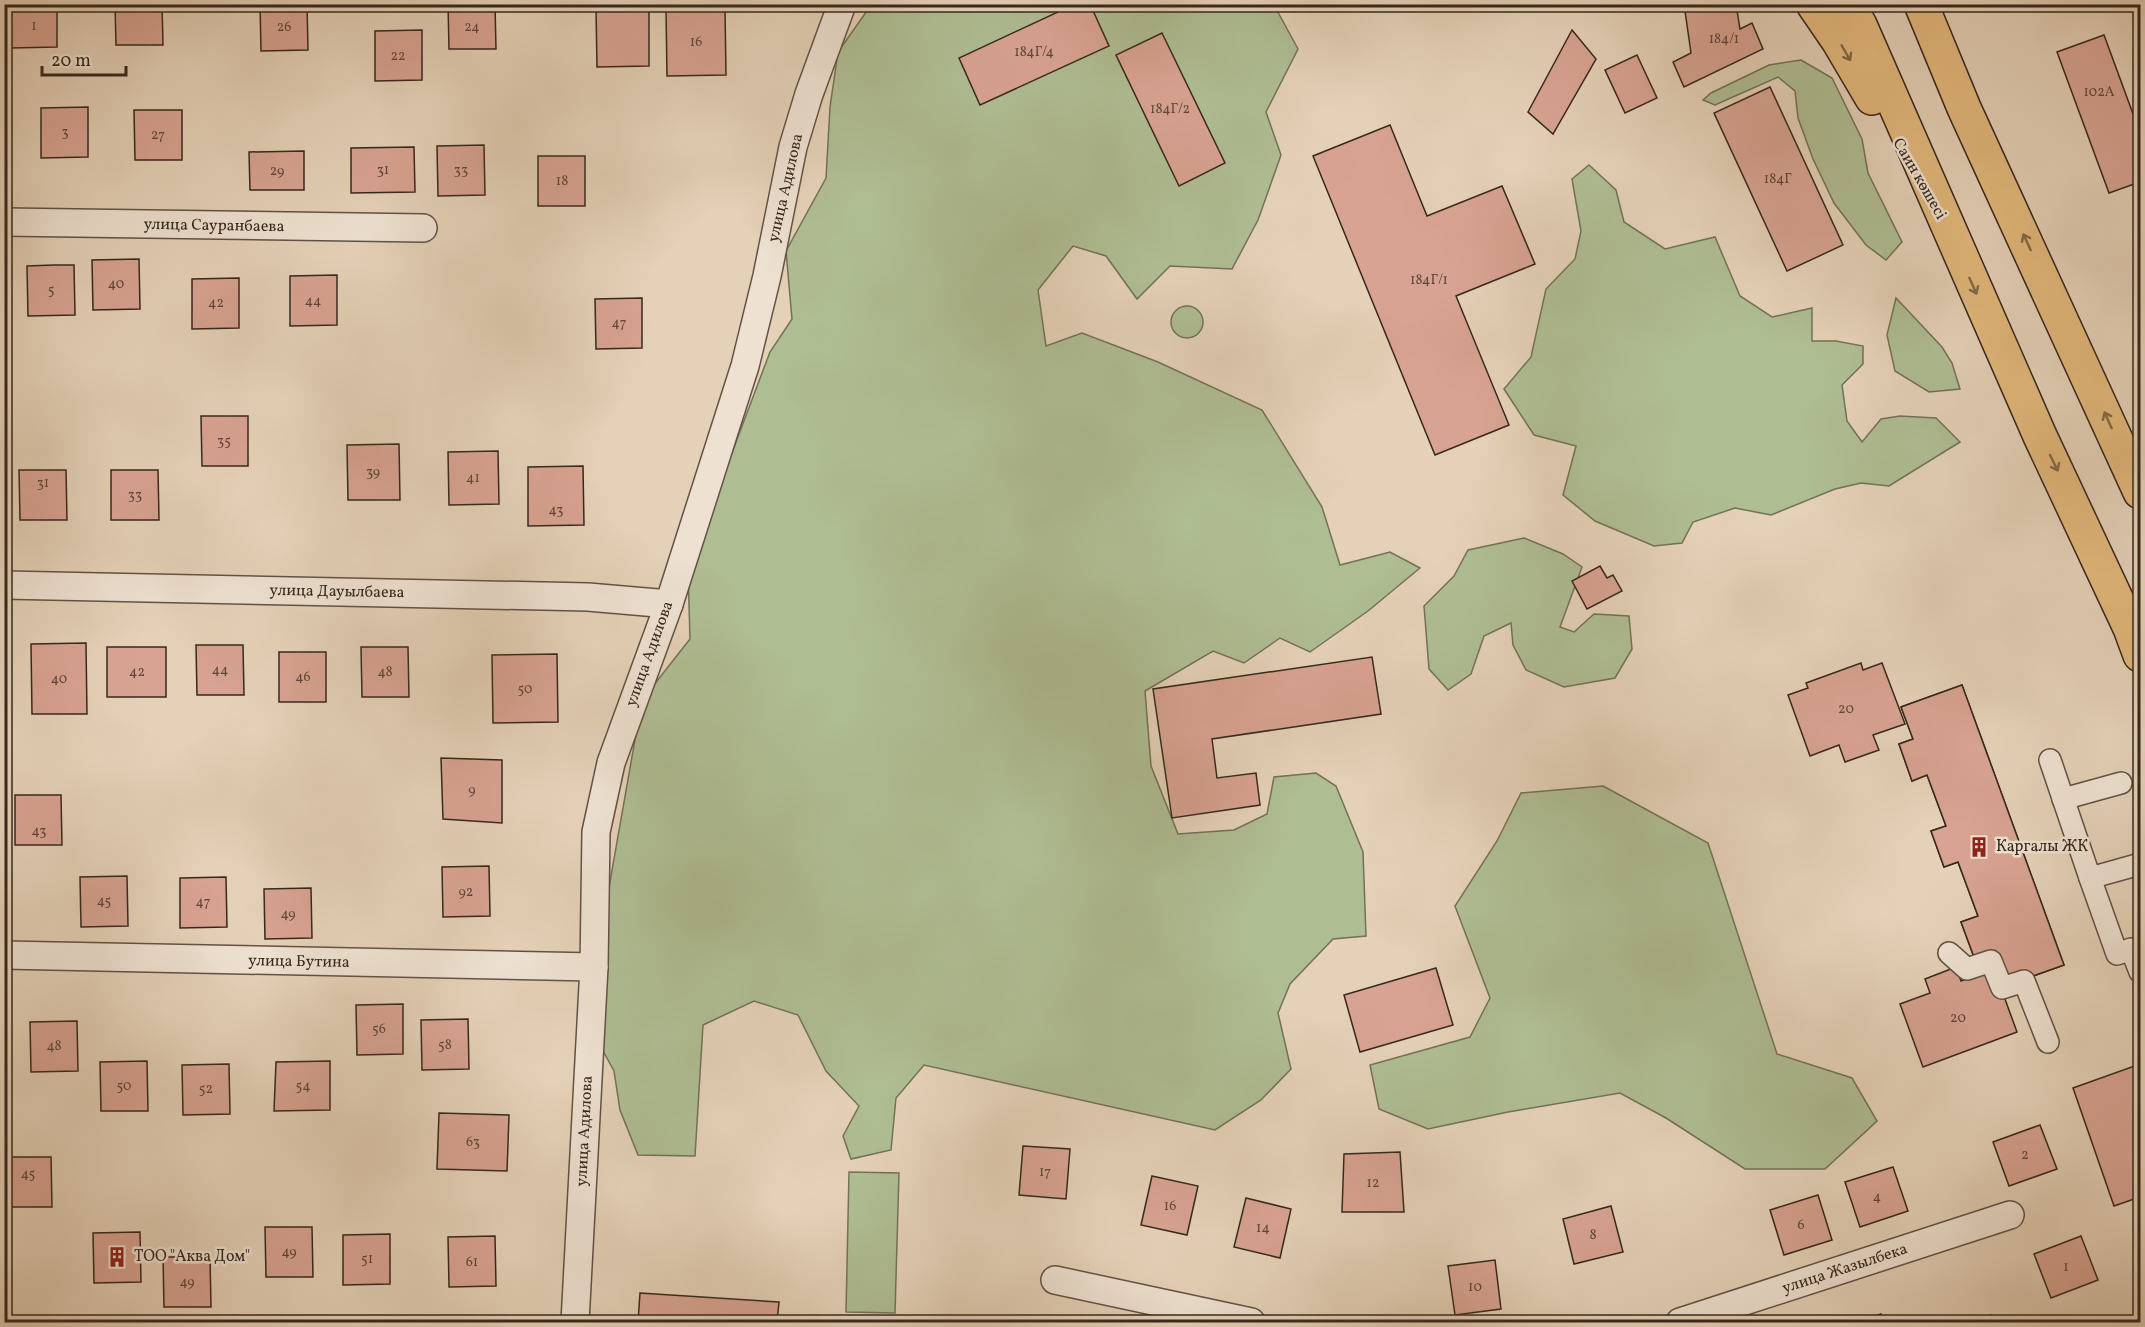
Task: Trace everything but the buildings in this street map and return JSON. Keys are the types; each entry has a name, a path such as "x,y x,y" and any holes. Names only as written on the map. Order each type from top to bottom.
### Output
{"main road":[{"name":"Саин көшесі","path":"1813,4 1839,42 1950,232"},
{"name":"Саин көшесі","path":"1848,4 1860,25 1950,232"},
{"path":"1902,4 1964,108"},
{"path":"1920,4 1964,108 2140,492"},
{"path":"1950,232 2040,436 2135,642"}],"street":[{"name":"улица Адилова","path":"575,1323 594,967 596,832 611,763 669,604 745,366 767,276 793,147 842,4"},
{"name":"улица Сауранбаева","path":"4,222 423,228"},
{"name":"улица Дауылбаева","path":"4,585 588,597 669,604"},
{"path":"2050,760 2116,954 2131,949 2140,972"},
{"path":"2063,799 2121,783"},
{"path":"2090,878 2140,864"},
{"path":"1949,953 1967,969 1991,961 2002,988 2024,981 2049,1042"},
{"name":"улица Бутина","path":"4,956 594,967"},
{"name":"улица Жазылбека","path":"1680,1323 2010,1215"},
{"path":"1055,1280 1251,1323"}],"green space":[{"path":"871,5 1274,5 1298,49 1266,112 1281,155 1258,220 1232,269 1170,266 1137,299 1106,256 1073,246 1038,290 1046,346 1082,333 1158,362 1262,410 1322,507 1340,565 1390,552 1420,568 1368,611 1310,652 1280,638 1244,663 1213,651 1145,691 1151,766 1178,834 1234,830 1267,814 1274,777 1316,773 1336,786 1363,852 1366,936 1333,939 1290,984 1278,1013 1291,1069 1261,1100 1215,1130 924,1065 896,1098 891,1150 851,1159 843,1136 859,1106 826,1071 798,1015 754,1001 703,1025 695,1156 638,1155 620,1110 614,1071 602,1049 608,893 642,700 690,639 688,569 770,352 792,319 786,251 826,178 830,107 838,52"},
{"path":"1801,60 1832,78 1862,139 1868,173 1902,242 1886,260 1866,245 1834,203 1813,159 1798,118 1795,91 1778,77 1715,105 1703,100 1711,93 1769,65"},
{"path":"1589,165 1616,190 1624,222 1665,249 1715,237 1740,296 1772,317 1812,308 1812,341 1836,341 1863,346 1863,364 1842,385 1847,421 1862,442 1881,419 1900,416 1936,418 1960,442 1889,486 1861,483 1835,489 1771,515 1735,508 1693,522 1682,543 1654,546 1595,521 1563,495 1576,446 1534,435 1504,389 1531,357 1546,289 1575,259 1581,231 1572,179"},
{"path":"1896,298 1942,347 1952,363 1960,389 1929,392 1895,371 1887,335"},
{"path":"1187,306 1198,311 1203,322 1198,333 1187,338 1176,333 1171,322 1176,311"},
{"path":"1524,538 1563,554 1582,567 1560,627 1574,632 1594,614 1629,616 1632,649 1615,678 1564,687 1526,670 1513,645 1511,623 1484,636 1471,674 1448,690 1429,669 1424,606 1454,576 1468,550"},
{"path":"1603,786 1708,843 1777,1054 1852,1078 1877,1121 1825,1169 1745,1169 1666,1118 1620,1093 1508,1112 1428,1129 1379,1109 1370,1065 1470,1037 1490,998 1455,906 1497,841 1521,793"},
{"path":"849,1172 899,1173 895,1313 846,1312"}],"place":[{"name":"Каргалы ЖК","path":"1979,847"},
{"name":"ТОО \"Аква Дом\"","path":"117,1257"}]}
